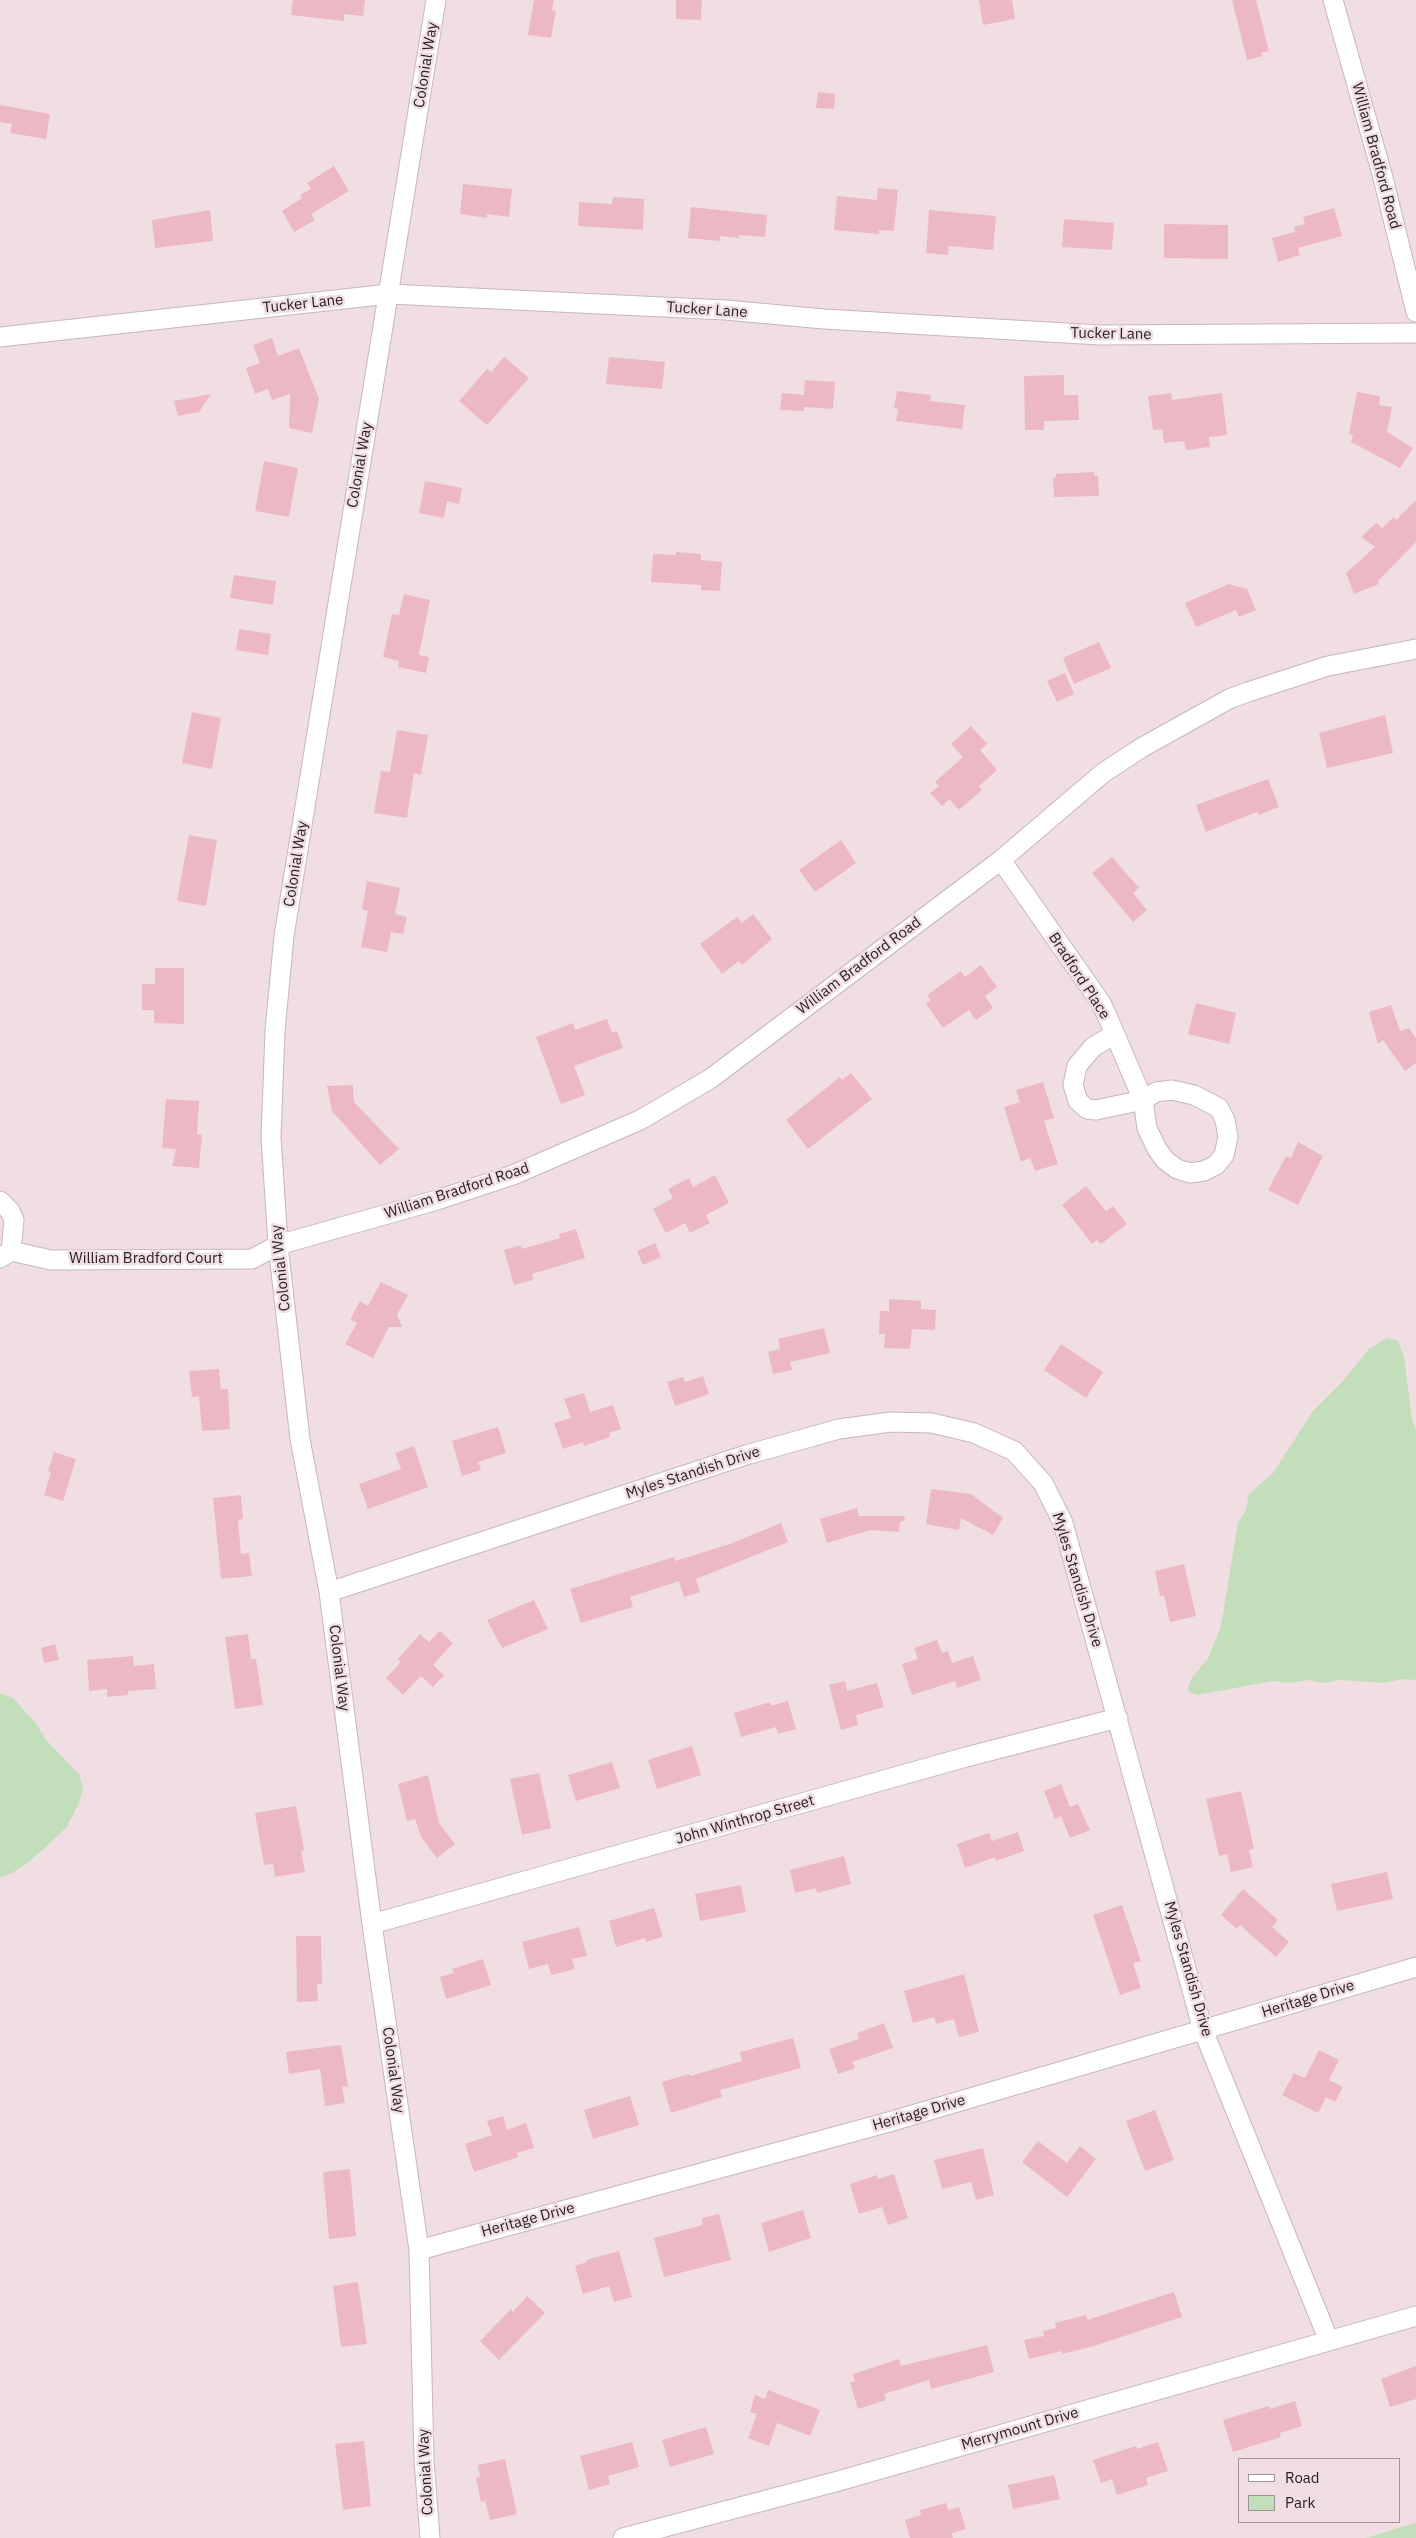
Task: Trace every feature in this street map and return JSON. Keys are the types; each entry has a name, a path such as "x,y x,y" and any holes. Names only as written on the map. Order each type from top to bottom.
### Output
{"street":[{"name":"Colonial Way","path":"430,2538 424,2460 419,2250 372,1924 329,1592 300,1439 278,1245 271,1137 275,1031 283,945 436,0"},
{"name":"William Bradford Road","path":"1333,0 1382,174 1416,312"},
{"name":"Tucker Lane","path":"0,337 389,294 726,310 824,320 1100,335 1416,334"},
{"name":"William Bradford Road","path":"278,1245 437,1200 512,1175 640,1120 710,1079 1000,860 1103,773 1161,736 1229,699 1321,668 1416,649"},
{"name":"Bradford Place","path":"1000,860 1096,995 1144,1100 1147,1128 1160,1155 1171,1165 1183,1172 1197,1173 1210,1169 1220,1161 1226,1149 1228,1132 1219,1108 1194,1095 1172,1090 1156,1092 1144,1100"},
{"path":"1115,1034 1093,1047 1081,1059 1073,1079 1075,1096 1084,1107 1096,1110 1144,1100"},
{"name":"William Bradford Court","path":"0,1201 10,1211 14,1220 6,1254 53,1260 252,1259 278,1245"},
{"name":"Myles Standish Drive","path":"329,1592 746,1455 839,1429 891,1422 932,1423 974,1433 1002,1444 1025,1460 1043,1483 1063,1523 1203,2030 1329,2341"},
{"name":"John Winthrop Street","path":"372,1924 966,1757 1118,1718"},
{"name":"Heritage Drive","path":"419,2250 890,2122 1416,1967"},
{"name":"Merrymount Drive","path":"623,2538 836,2482 1416,2316"}],"green space":[{"path":"1387,1338 1398,1341 1404,1357 1412,1420 1416,1430 1416,1680 1403,1679 1384,1683 1340,1680 1322,1683 1309,1680 1289,1683 1273,1681 1197,1695 1189,1692 1188,1687 1193,1676 1208,1659 1221,1626 1238,1523 1246,1510 1249,1494 1273,1473 1313,1411 1343,1381 1369,1349"},
{"path":"0,1693 13,1698 38,1726 46,1740 79,1774 83,1788 79,1803 66,1828 29,1862 0,1878"},
{"path":"1416,2522 1416,2538 1366,2538 1412,2524"}],"building":[{"path":"293,0 365,0 363,16 344,14 344,21 291,15"},
{"path":"534,0 554,0 552,10 556,11 551,38 528,35"},
{"path":"676,0 702,0 701,20 676,19"},
{"path":"979,0 1012,0 1015,19 983,25"},
{"path":"1232,0 1256,0 1269,51 1261,53 1262,56 1247,60"},
{"path":"818,92 835,94 834,109 816,108"},
{"path":"0,105 50,114 46,139 10,133 12,124 0,122"},
{"path":"334,166 349,191 311,214 315,220 294,232 282,211 302,198 300,195 311,189 307,183"},
{"path":"463,184 512,189 509,217 487,214 487,218 460,214"},
{"path":"878,188 898,190 894,231 879,230 879,234 834,230 837,196 877,200"},
{"path":"613,197 644,199 643,230 578,226 579,202 612,204"},
{"path":"691,207 767,215 765,237 739,235 739,238 720,236 720,241 688,238"},
{"path":"1334,208 1342,236 1298,248 1300,255 1278,262 1272,238 1295,232 1294,227 1305,224 1303,217"},
{"path":"210,210 213,241 155,248 152,220"},
{"path":"929,210 996,216 993,250 949,246 948,255 926,253"},
{"path":"1064,219 1114,223 1112,250 1062,247"},
{"path":"1164,224 1228,225 1228,259 1164,258"},
{"path":"272,338 278,356 299,348 319,399 312,433 289,428 290,394 272,400 268,389 255,394 246,368 260,363 253,345"},
{"path":"504,357 529,378 487,425 459,401 487,369 491,372"},
{"path":"609,357 665,362 662,389 606,384"},
{"path":"1064,375 1064,395 1078,395 1079,420 1044,421 1044,430 1025,430 1024,376"},
{"path":"805,380 835,382 833,409 804,407 804,411 780,410 782,393 804,395"},
{"path":"897,391 931,395 930,401 965,405 962,429 896,421 898,409 894,408"},
{"path":"1357,392 1380,396 1379,405 1392,407 1387,432 1413,448 1400,468 1351,442 1353,435 1349,434"},
{"path":"1171,393 1172,400 1222,393 1227,435 1209,437 1210,447 1186,450 1184,441 1164,443 1162,429 1153,430 1148,396"},
{"path":"211,394 199,412 178,416 174,401"},
{"path":"264,461 298,468 289,517 255,511"},
{"path":"1094,472 1094,476 1098,476 1099,496 1054,497 1053,478 1056,477 1056,474"},
{"path":"425,481 462,488 459,504 447,501 444,518 419,513"},
{"path":"1416,500 1416,542 1378,581 1379,584 1354,594 1346,573 1375,547 1361,537 1376,523 1382,528 1394,517 1396,520"},
{"path":"676,552 701,554 701,560 722,562 720,591 701,590 701,585 651,582 653,554 676,555"},
{"path":"234,575 276,581 273,605 230,598"},
{"path":"1229,584 1247,589 1256,610 1239,617 1236,610 1196,627 1185,603"},
{"path":"404,594 430,600 419,655 429,657 426,673 398,667 399,661 383,657 392,614 399,615"},
{"path":"239,629 271,634 268,655 236,650"},
{"path":"1099,642 1111,668 1074,684 1063,658"},
{"path":"1065,673 1074,694 1057,702 1047,681"},
{"path":"192,712 221,718 212,769 182,763"},
{"path":"1385,715 1393,753 1327,768 1319,733"},
{"path":"971,726 987,744 980,750 997,770 979,786 982,790 959,810 949,799 942,806 930,793 939,786 935,782 963,757 951,744"},
{"path":"397,730 428,735 421,775 414,773 407,818 374,813 381,771 390,772"},
{"path":"1268,779 1279,807 1259,815 1257,812 1206,832 1196,805"},
{"path":"189,835 217,840 206,906 177,901"},
{"path":"841,840 856,863 815,892 799,870"},
{"path":"1112,857 1139,888 1133,893 1147,910 1133,922 1092,873"},
{"path":"367,881 400,888 395,914 407,917 403,934 391,932 387,952 361,947 368,911 362,909"},
{"path":"753,914 772,939 742,965 739,961 722,974 700,944 737,917 742,923"},
{"path":"981,965 997,987 985,996 993,1008 976,1020 969,1010 943,1028 926,1004 931,1000 927,995 961,971 965,977"},
{"path":"155,968 184,968 184,1024 154,1023 154,1010 142,1010 142,984 155,984"},
{"path":"1196,1003 1236,1013 1229,1044 1188,1034"},
{"path":"1391,1005 1400,1031 1409,1028 1416,1038 1416,1063 1405,1071 1383,1040 1378,1044 1369,1012"},
{"path":"607,1019 612,1033 617,1031 623,1048 574,1066 585,1095 561,1104 536,1037 573,1023 575,1030"},
{"path":"851,1073 872,1099 808,1149 786,1120 840,1077 842,1080"},
{"path":"1043,1082 1054,1118 1044,1121 1058,1164 1035,1171 1030,1158 1021,1162 1004,1107 1020,1102 1016,1090"},
{"path":"353,1085 354,1102 399,1149 380,1165 332,1111 327,1086"},
{"path":"166,1099 199,1101 197,1134 202,1135 199,1168 172,1166 176,1149 162,1148"},
{"path":"1298,1142 1323,1156 1298,1205 1268,1190 1286,1156 1291,1158"},
{"path":"715,1175 729,1203 706,1215 710,1223 690,1233 685,1223 666,1233 653,1209 673,1198 668,1189 689,1178 693,1187"},
{"path":"1086,1186 1106,1211 1113,1206 1127,1224 1101,1244 1097,1240 1092,1244 1062,1205"},
{"path":"576,1229 585,1258 532,1274 533,1280 514,1285 504,1250 521,1245 522,1249 560,1238 559,1234"},
{"path":"655,1243 661,1257 643,1265 637,1251"},
{"path":"381,1282 408,1295 397,1315 402,1327 389,1327 373,1358 345,1344 357,1323 350,1320 360,1301 368,1306"},
{"path":"889,1299 921,1301 921,1309 936,1310 935,1330 912,1329 910,1349 884,1348 885,1334 879,1334 880,1311 889,1311"},
{"path":"824,1328 830,1353 790,1362 792,1370 773,1374 768,1352 780,1349 778,1339"},
{"path":"1061,1344 1103,1372 1086,1398 1044,1370"},
{"path":"219,1369 221,1389 228,1389 230,1429 202,1431 199,1396 192,1397 189,1371"},
{"path":"703,1376 709,1394 675,1406 667,1382 683,1377 685,1382"},
{"path":"584,1393 590,1412 613,1405 621,1429 609,1433 610,1437 584,1446 583,1442 563,1449 554,1423 571,1418 564,1399"},
{"path":"498,1427 506,1453 478,1462 481,1470 462,1476 452,1441"},
{"path":"414,1446 428,1487 368,1509 359,1484 401,1469 395,1453"},
{"path":"54,1452 76,1459 63,1501 44,1495 51,1472 48,1471"},
{"path":"931,1489 971,1494 1003,1518 993,1535 961,1518 959,1530 926,1524"},
{"path":"241,1495 243,1519 238,1520 241,1554 249,1553 252,1576 221,1579 213,1498"},
{"path":"857,1508 859,1516 904,1516 905,1520 900,1522 899,1532 870,1530 827,1543 820,1519"},
{"path":"781,1523 788,1542 696,1579 700,1592 684,1597 679,1581 630,1597 633,1607 581,1623 570,1589 674,1557 675,1561 730,1544"},
{"path":"1184,1564 1196,1616 1170,1622 1164,1595 1160,1596 1155,1571"},
{"path":"534,1600 548,1629 502,1648 487,1620"},
{"path":"440,1631 453,1643 433,1665 444,1675 433,1687 421,1676 403,1695 386,1678 401,1662 398,1659 420,1634 429,1642"},
{"path":"248,1634 251,1659 256,1659 263,1705 235,1709 225,1637"},
{"path":"937,1640 942,1653 948,1651 952,1663 973,1656 981,1680 957,1688 955,1681 912,1695 902,1664 918,1659 914,1648"},
{"path":"55,1644 59,1660 44,1663 41,1648"},
{"path":"133,1656 134,1666 154,1664 156,1689 128,1691 128,1695 107,1697 107,1689 89,1691 87,1660"},
{"path":"845,1681 847,1691 877,1683 884,1707 856,1715 858,1725 841,1730 829,1685"},
{"path":"788,1701 796,1729 778,1734 776,1727 741,1737 734,1713 770,1702 771,1706"},
{"path":"692,1746 701,1775 657,1789 648,1760"},
{"path":"612,1762 620,1788 576,1801 568,1775"},
{"path":"539,1773 551,1828 522,1835 510,1779"},
{"path":"428,1775 439,1823 455,1844 437,1858 421,1837 415,1819 407,1821 398,1784"},
{"path":"1061,1784 1070,1807 1078,1804 1090,1830 1070,1838 1061,1816 1055,1819 1044,1791"},
{"path":"1241,1791 1254,1849 1249,1850 1253,1867 1231,1872 1227,1854 1219,1856 1206,1799"},
{"path":"296,1806 304,1850 301,1851 305,1872 275,1877 273,1864 264,1865 255,1813"},
{"path":"1018,1832 1024,1851 996,1861 995,1857 965,1868 957,1844 989,1833 992,1841"},
{"path":"844,1856 851,1884 817,1893 816,1888 795,1893 790,1870"},
{"path":"1387,1872 1393,1899 1337,1911 1331,1884"},
{"path":"741,1885 746,1912 700,1921 695,1894"},
{"path":"1243,1889 1278,1920 1272,1927 1289,1942 1276,1957 1240,1925 1237,1929 1221,1915"},
{"path":"1122,1905 1141,1961 1133,1963 1141,1988 1120,1995 1093,1915"},
{"path":"654,1908 663,1937 646,1942 645,1938 616,1947 609,1921"},
{"path":"579,1927 587,1956 572,1959 575,1969 551,1975 548,1964 529,1969 522,1942"},
{"path":"296,1936 321,1936 322,1984 317,1984 318,2001 297,2002"},
{"path":"483,1959 491,1985 446,1999 440,1977 454,1973 452,1969"},
{"path":"964,1974 979,2032 959,2037 954,2019 936,2024 934,2017 913,2023 904,1991"},
{"path":"884,2023 893,2048 852,2062 855,2068 838,2074 829,2049 859,2039 857,2033"},
{"path":"793,2038 801,2068 720,2090 722,2097 671,2113 662,2082 742,2061 740,2052"},
{"path":"341,2045 348,2086 342,2087 345,2103 325,2106 320,2069 289,2074 286,2052"},
{"path":"1319,2050 1339,2060 1329,2080 1343,2087 1335,2102 1326,2097 1318,2113 1282,2095 1294,2073 1305,2078"},
{"path":"630,2096 639,2125 593,2139 584,2110"},
{"path":"1155,2110 1174,2160 1145,2171 1126,2121"},
{"path":"503,2116 507,2130 526,2123 534,2148 517,2153 518,2157 474,2172 465,2144 492,2135 487,2121"},
{"path":"1038,2141 1067,2163 1080,2146 1096,2159 1067,2197 1022,2162"},
{"path":"983,2148 994,2195 976,2200 971,2182 942,2189 934,2160"},
{"path":"350,2169 356,2236 329,2239 323,2172"},
{"path":"894,2174 908,2218 888,2225 882,2207 859,2214 850,2184 877,2175 878,2179"},
{"path":"803,2210 811,2238 769,2252 761,2223"},
{"path":"719,2214 731,2260 664,2277 654,2238 703,2225 702,2218"},
{"path":"619,2251 632,2297 614,2302 609,2286 583,2294 575,2266 587,2262 586,2260"},
{"path":"358,2282 367,2344 341,2347 333,2286"},
{"path":"1174,2292 1182,2317 1094,2346 1062,2354 1062,2351 1029,2359 1024,2340 1044,2336 1043,2331 1056,2328 1055,2323 1086,2315 1087,2320"},
{"path":"527,2296 545,2313 499,2360 480,2341 511,2309 513,2312"},
{"path":"987,2345 994,2372 931,2389 929,2380 884,2394 886,2400 858,2409 850,2383 855,2381 853,2374 899,2359 901,2366"},
{"path":"1416,2366 1416,2399 1390,2407 1381,2379"},
{"path":"768,2390 820,2410 810,2436 777,2423 769,2446 748,2438 757,2414 750,2412 755,2395 765,2399"},
{"path":"1295,2401 1302,2426 1280,2433 1281,2437 1233,2452 1223,2420 1269,2406 1270,2409"},
{"path":"706,2427 714,2454 670,2467 662,2440"},
{"path":"364,2441 371,2506 343,2510 335,2444"},
{"path":"632,2442 639,2467 608,2476 610,2484 589,2490 580,2456"},
{"path":"1158,2442 1168,2471 1146,2478 1148,2485 1117,2495 1112,2479 1101,2483 1093,2460 1136,2446 1137,2449"},
{"path":"505,2459 517,2514 490,2520 485,2501 481,2502 476,2478 480,2477 478,2465"},
{"path":"1054,2475 1060,2499 1013,2509 1008,2485"},
{"path":"946,2503 948,2510 959,2507 966,2529 952,2533 953,2538 910,2538 905,2520 921,2515 920,2510"}]}
